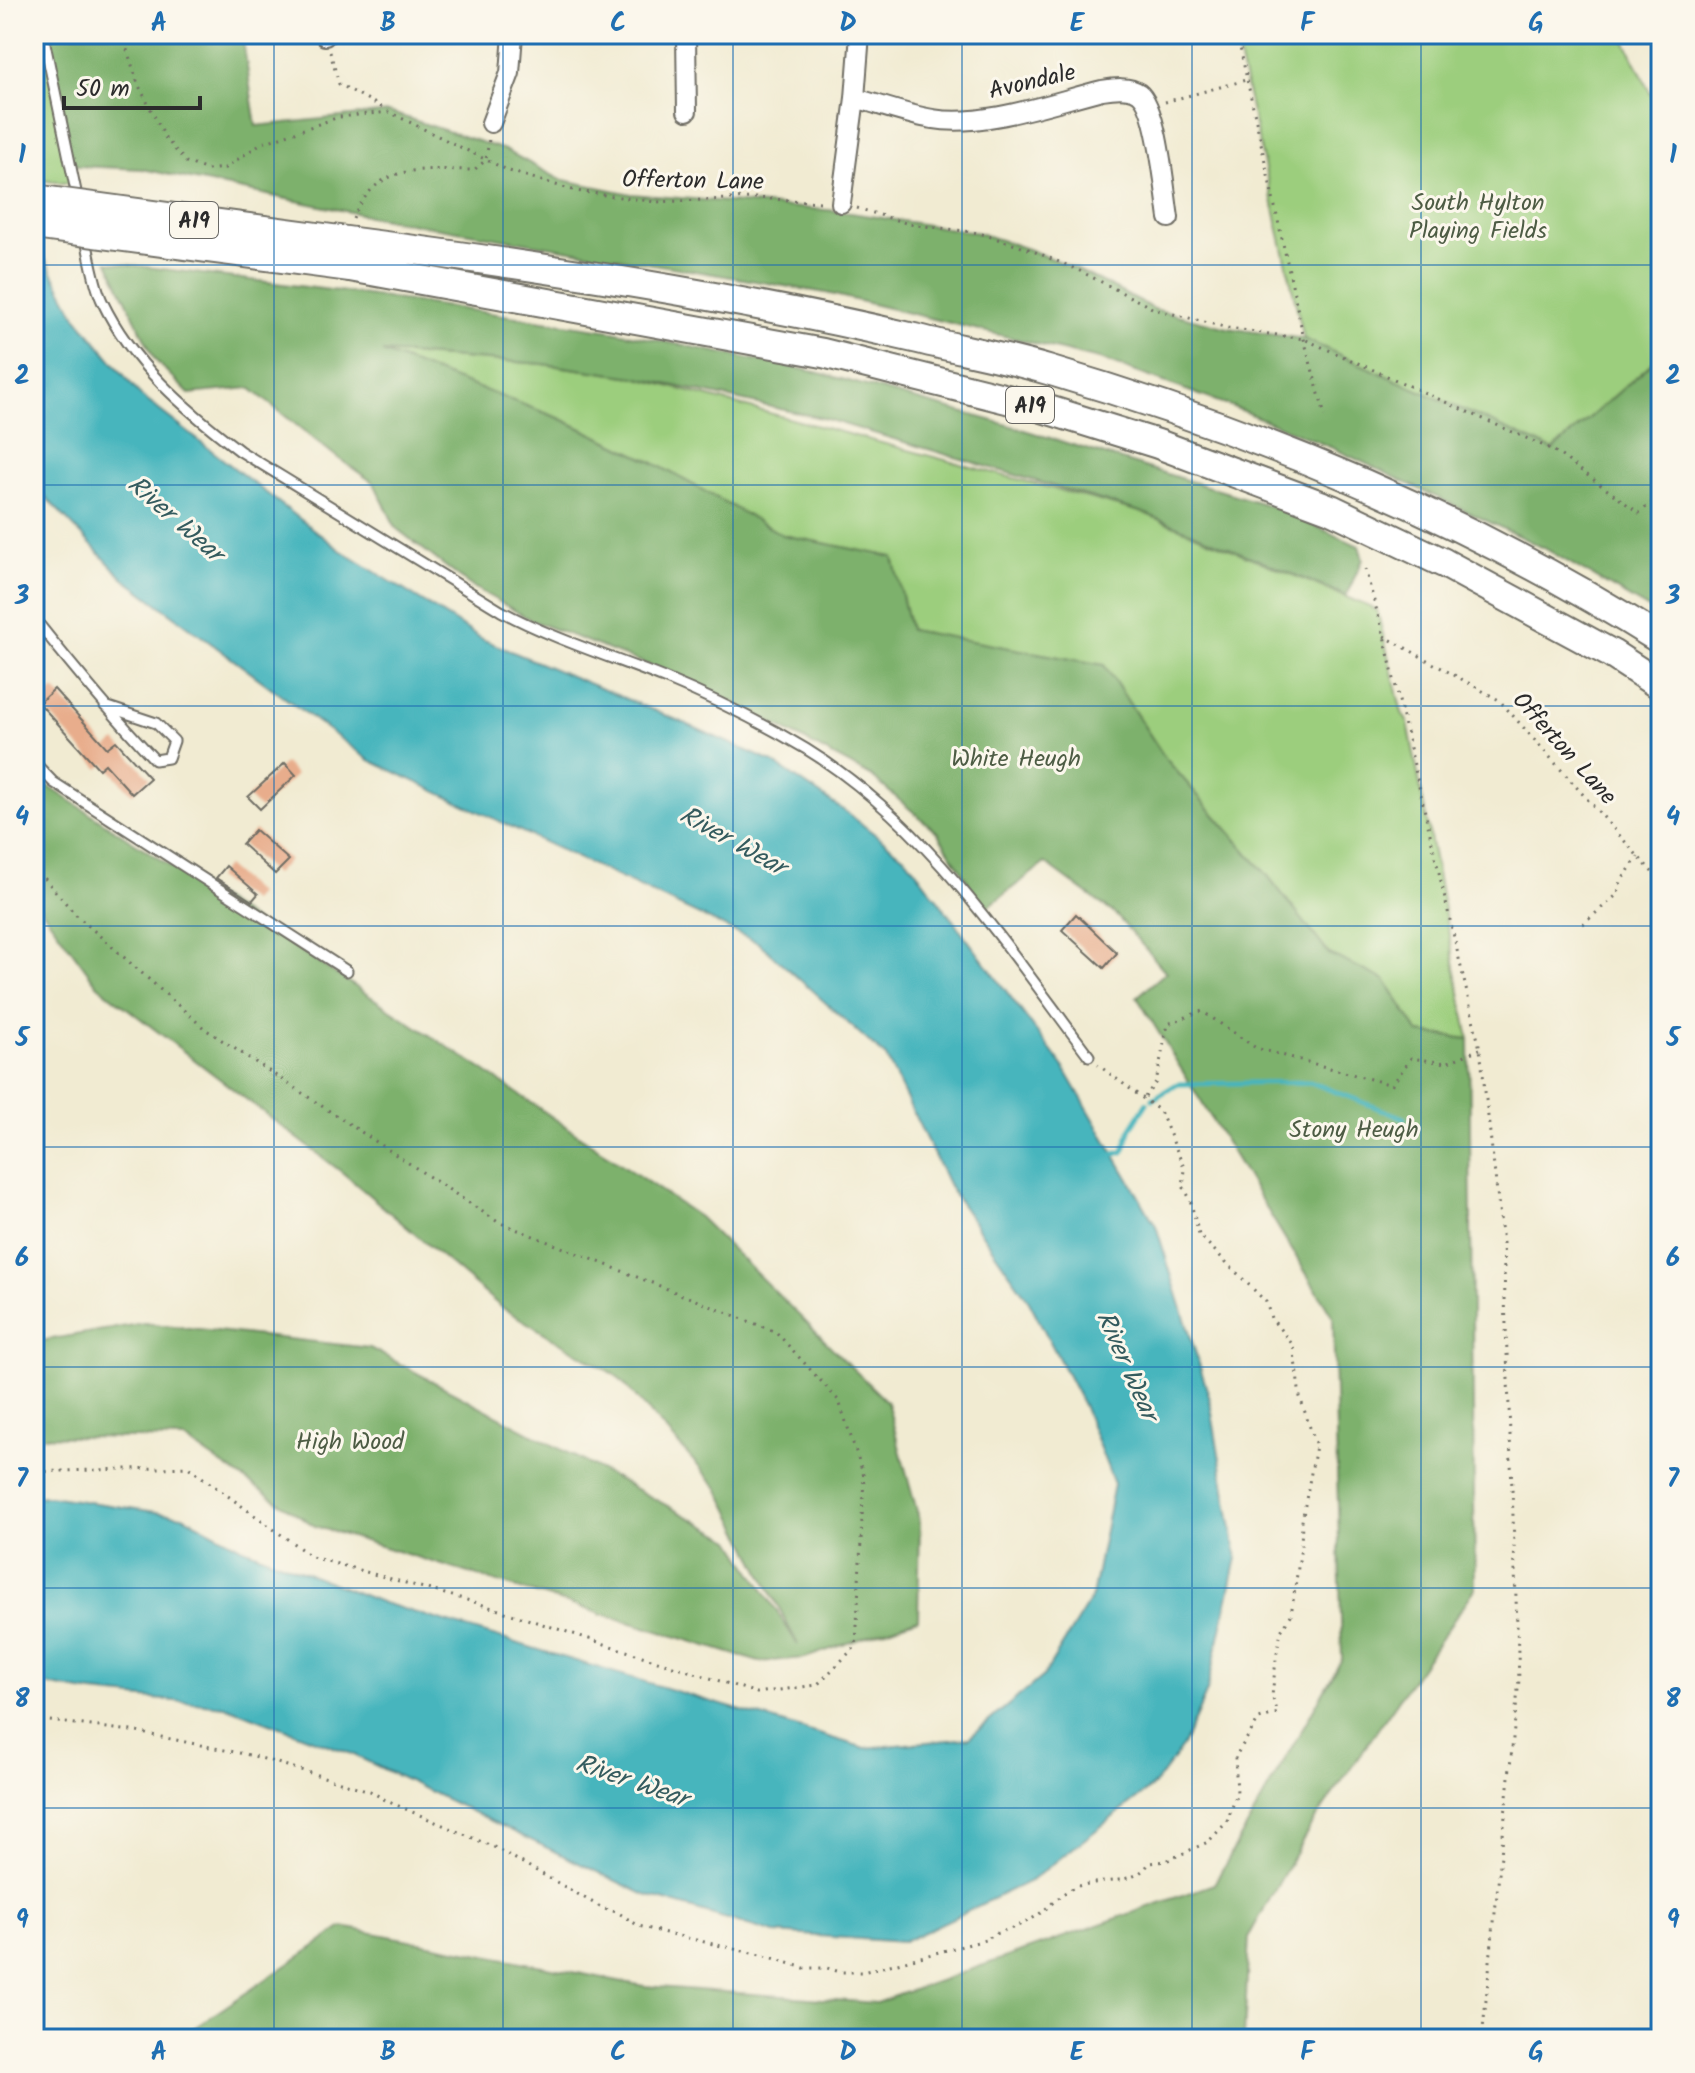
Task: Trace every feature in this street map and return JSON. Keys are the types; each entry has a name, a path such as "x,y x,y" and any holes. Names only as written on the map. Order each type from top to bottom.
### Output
{"highway":[{"name":"A19","path":"34,199 352,244 524,264 802,312 1044,369 1158,404 1270,444 1371,486 1540,568 1661,640"},
{"name":"A19","path":"34,225 352,244 823,353 1039,407 1158,444 1331,509 1444,563 1612,654 1661,686"}],"street":[{"path":"491,123 510,73 513,34"},
{"path":"686,34 687,111"},
{"path":"841,203 860,34"},
{"name":"Avondale","path":"855,98 934,120 994,116 1119,87 1138,92 1150,106"},
{"path":"1150,106 1169,218"}],"lane":[{"path":"43,34 80,212"},
{"path":"83,227 101,299 123,339 158,382 210,428 240,451 501,611 536,630 702,695 806,749 838,770 899,823 950,876 1089,1056"},
{"path":"34,618 105,706 155,760 168,758 174,741 156,723 105,706"},
{"path":"34,762 53,782 347,971"}],"path":[{"path":"122,34 138,84 166,139 186,162 207,170 225,168 260,144 339,117 389,112"},
{"path":"1237,34 1304,339 1325,416"},
{"name":"Offerton Lane","path":"325,35 339,84 509,171 576,191 656,202 755,198 841,203 909,224 979,233 1076,269 1154,309 1228,328 1304,339 1553,450 1639,513 1661,495"},
{"path":"1150,106 1248,79"},
{"path":"352,244 370,188 387,176 403,171 474,170 486,160 491,123"},
{"path":"1365,569 1384,636 1480,1049 1503,1243 1519,1680 1482,2039"},
{"name":"Offerton Lane","path":"1384,636 1499,700 1661,882"},
{"path":"1583,924 1618,894 1621,881 1638,857"},
{"path":"34,866 75,914 205,1029 498,1222 776,1332 839,1401 864,1476 856,1646 817,1685 757,1693 474,1602 312,1557 188,1467 34,1472"},
{"path":"1145,1097 1156,1082 1168,1024 1202,1011 1256,1048 1392,1085 1411,1058 1446,1063 1480,1049"},
{"path":"34,1719 132,1731 207,1745 280,1763 370,1791 496,1848 639,1926 804,1968 840,1972 863,1972 989,1939 991,1935 1010,1929 1045,1910 1048,1904 1073,1888 1124,1879 1145,1870 1149,1863 1166,1861 1208,1842 1227,1822 1237,1793 1235,1757 1259,1719 1278,1713 1272,1696 1275,1662 1281,1631 1291,1615 1302,1521 1316,1446 1300,1397 1293,1345 1271,1318 1266,1302 1199,1235 1190,1199 1183,1186 1185,1170 1160,1111 1145,1097 1111,1077 1089,1056"}],"green space":[{"path":"34,34 43,34 74,184 40,180 34,154"},
{"path":"43,34 242,34 256,126 389,112 505,150 559,179 631,194 838,211 979,233 1076,269 1154,309 1228,328 1304,339 1553,450 1661,355 1661,616 1544,548 1335,449 1233,407 1103,360 826,293 374,217 142,169 79,166 69,161"},
{"name":"South Hylton Playing Fields","path":"1234,34 1622,34 1661,115 1661,355 1553,450 1304,339"},
{"path":"108,262 346,292 612,331 816,372 1008,425 1274,507 1359,546 1363,559 1346,596 1144,513 826,419 634,377 543,364 382,352 559,418 650,461 783,535 893,557 910,630 1104,665 1165,758 1268,876 1329,954 1385,980 1419,1033 1469,1039 1475,1589 1310,1827 1249,1936 1244,2039 452,2039 439,2033 406,2039 178,2039 343,1927 644,1986 876,2003 1214,1884 1342,1659 1333,1317 1137,997 1166,972 1115,914 1045,863 985,909 937,832 871,776 733,702 667,672 533,621 468,584 396,528 374,483 250,388 189,394 155,360"},
{"path":"378,352 543,364 634,377 1144,513 1377,610 1402,713 1408,723 1469,1039 1419,1033 1385,980 1329,954 1268,876 1165,758 1104,665 910,630 893,557 783,535 650,461 559,418"},
{"name":"High Wood","path":"34,777 480,1068 699,1217 887,1402 920,1522 918,1619 805,1658 759,1662 315,1526 184,1439 34,1436 34,1342 144,1323 370,1348 732,1540 798,1645 718,1488 618,1377 501,1307 343,1173 98,986 34,899"}],"water":[{"name":"River Wear","path":"34,239 77,318 141,396 340,550 484,640 772,762 846,812 907,859 1064,1068 1156,1226 1209,1396 1237,1558 1207,1691 1183,1746 1153,1786 1032,1880 903,1942 775,1933 645,1895 352,1754 225,1706 93,1693 34,1683 34,1497 49,1496 183,1516 241,1547 383,1603 865,1748 969,1738 1044,1675 1092,1597 1114,1484 1083,1405 1029,1301 951,1190 886,1057 759,943 369,760 123,578 34,485"}],"building":[{"path":"54,689 107,748 116,741 150,778 132,794 105,764 99,769 39,703"},
{"path":"285,763 296,775 260,809 248,797"},
{"path":"255,830 289,860 275,874 242,844"},
{"path":"226,866 258,894 252,901 216,878"},
{"path":"1076,914 1117,953 1104,968 1062,930"}],"waterway":[{"path":"1153,1099 1177,1084 1310,1082 1404,1118"},
{"path":"1111,1155 1123,1152 1131,1128 1147,1103"}],"park label":[{"name":"White Heugh","path":"1016,758"},
{"name":"Stony Heugh","path":"1354,1129"}]}
